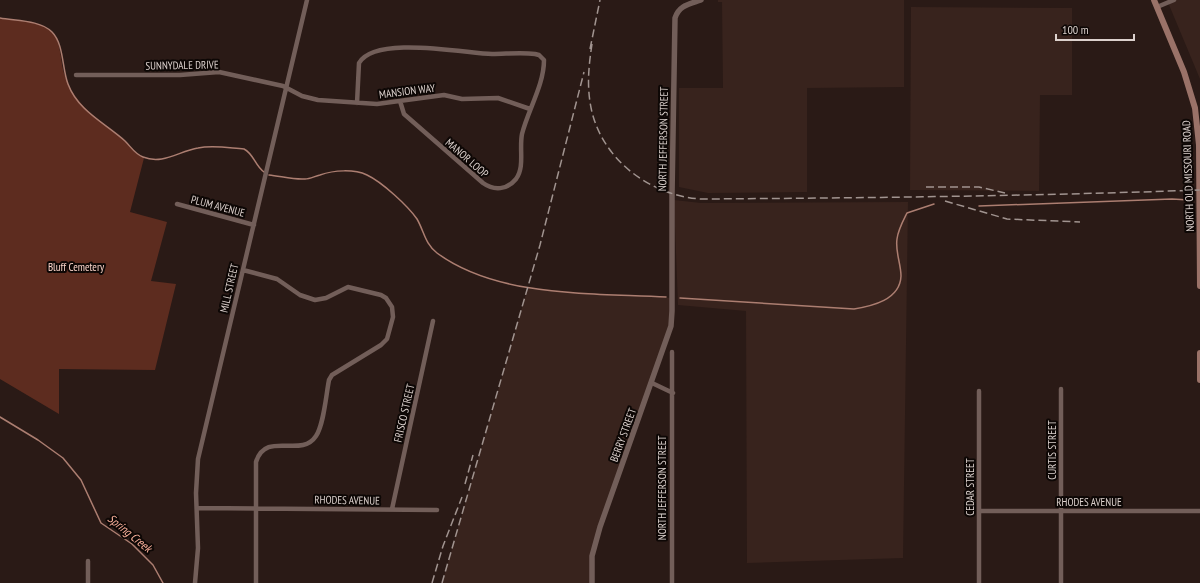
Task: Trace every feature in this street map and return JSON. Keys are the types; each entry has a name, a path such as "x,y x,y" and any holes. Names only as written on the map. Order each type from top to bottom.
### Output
{"main road":[{"name":"NORTH OLD MISSOURI ROAD","path":"1154,0 1184,72 1195,108 1199,145 1200,286"},
{"path":"1200,354 1200,380"}],"street":[{"name":"MILL STREET","path":"194,583 198,548 198,459 307,0"},
{"name":"NORTH JEFFERSON STREET","path":"673,294 672,195 675,18 677,12 683,6 701,0"},
{"path":"1157,7 1174,0"},
{"name":"MANOR LOOP","path":"357,103 358,69 362,58 367,55 407,48 435,48 492,54 535,54 543,58 544,64 522,135 520,170 511,185 505,187 493,188 483,184 408,119 404,114 400,101"},
{"name":"SUNNYDALE DRIVE","path":"76,75 180,75 219,72 287,88"},
{"name":"MANSION WAY","path":"287,88 310,99 377,104 444,96 462,99 490,97 505,100 530,109"},
{"name":"PLUM AVENUE","path":"177,204 254,225"},
{"path":"243,270 278,279 300,295 315,300 326,298 348,287 381,295 389,302 394,312 387,339 381,345 332,375 329,380 318,430 312,440 301,446 267,447 258,456 256,462 256,583"},
{"name":"BERRY STREET","path":"592,583 592,556 600,527 652,383 670,326 673,294"},
{"name":"FRISCO STREET","path":"392,509 433,321"},
{"name":"NORTH JEFFERSON STREET","path":"672,352 672,583"},
{"path":"652,383 672,393"},
{"name":"CURTIS STREET","path":"1061,389 1061,583"},
{"name":"CEDAR STREET","path":"979,391 979,583"},
{"name":"RHODES AVENUE","path":"197,508 437,510"},
{"name":"RHODES AVENUE","path":"979,511 1200,511"},
{"path":"88,561 88,583"}],"shaded area":[{"path":"718,0 904,0 904,87 807,88 807,192 708,193 679,187 679,88 723,88 722,2 718,2"},
{"path":"1167,0 1200,0 1200,79"},
{"path":"911,7 1072,8 1072,95 1040,95 1039,191 910,190"},
{"path":"674,200 701,203 908,202 903,558 747,563 746,311 678,305"},
{"path":"528,287 561,291 673,298 671,326 592,556 592,583 442,583"}],"green space":[{"name":"Bluff Cemetery","path":"0,18 34,23 47,28 52,32 58,42 63,71 69,87 75,96 90,112 144,158 130,212 167,222 151,281 176,284 155,370 59,369 59,414 0,379"}],"waterway":[{"path":"0,18 34,23 41,25 52,32 59,43 68,84 78,102 93,116 117,134 140,156 150,159 157,159 171,157 204,147 244,149 250,154 258,167 264,172"},
{"path":"269,175 301,179 309,179 326,173 338,171 350,171 367,175 387,189 408,208 417,219 430,246 437,253 461,268 488,278 517,286 547,290 666,297"},
{"path":"979,206 1172,199 1189,200"},
{"path":"680,298 854,309 877,304 896,291 899,284 901,276 897,239 907,213 934,204"},
{"name":"Spring Creek","path":"0,417 38,440 63,458 81,480 101,523 132,544 153,565 163,583"}],"railway":[{"path":"590,49 600,0"},
{"path":"592,44 589,73 589,95 595,122 603,140 628,170 644,181 662,190 681,196 700,199 825,198 1200,190"},
{"path":"442,583 540,245 584,72"},
{"path":"926,187 979,187 1005,193"},
{"path":"945,201 1007,219 1080,222"},
{"path":"465,484 473,455"},
{"path":"432,583 443,546 462,497"}]}
